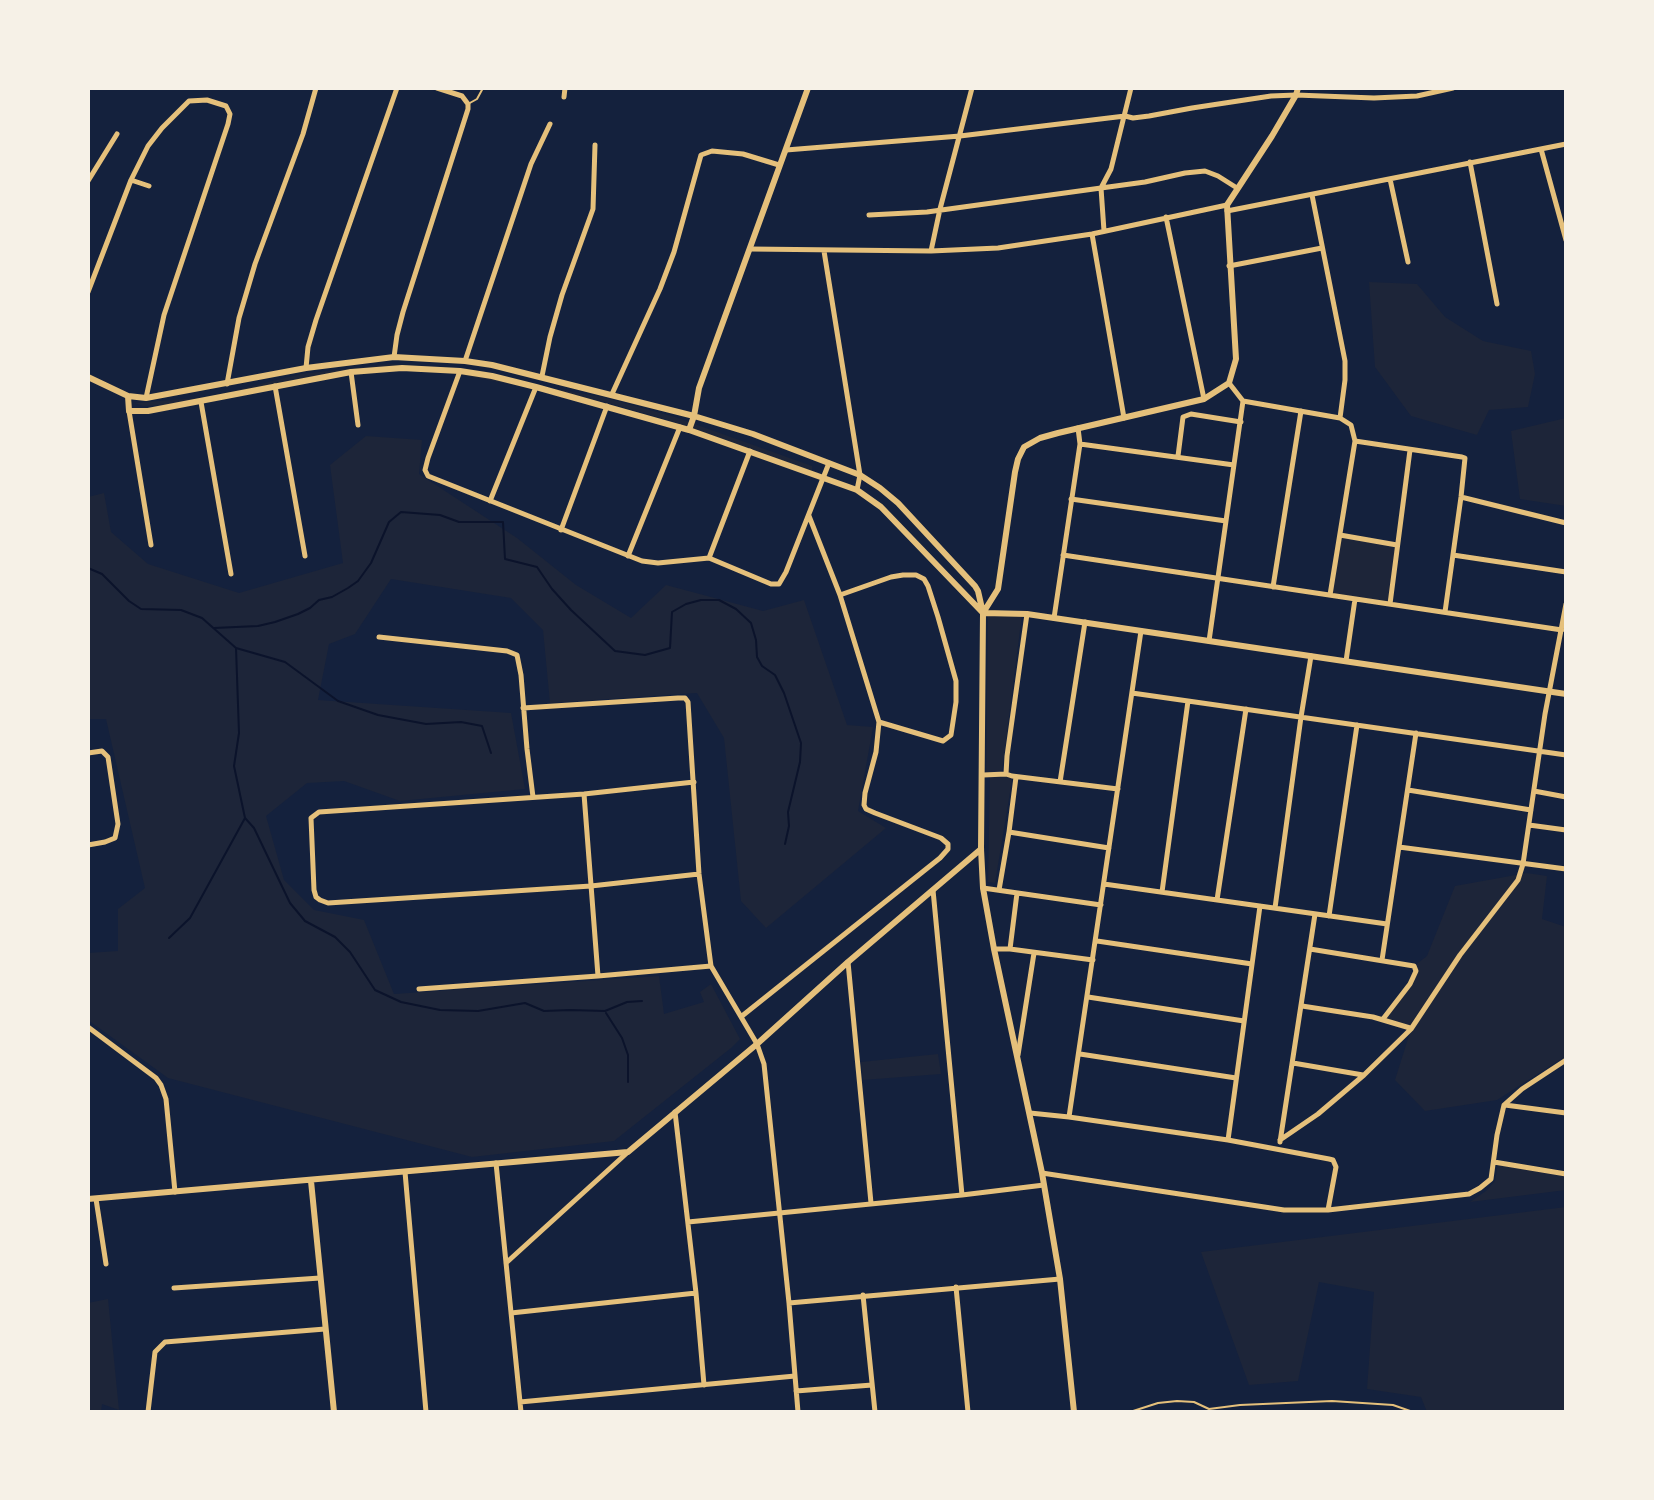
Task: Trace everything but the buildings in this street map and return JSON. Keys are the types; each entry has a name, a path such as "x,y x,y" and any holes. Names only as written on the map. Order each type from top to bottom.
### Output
{"street":[{"path":"227,384 237,327 255,264 303,134 316,88"},
{"path":"306,368 316,320 397,88"},
{"path":"402,368 397,335 467,115 466,99 458,93 437,88"},
{"path":"564,97 565,88"},
{"path":"689,430 699,388 808,88"},
{"path":"931,251 972,88"},
{"path":"1104,231 1101,188 1111,169 1131,88"},
{"path":"786,150 960,136 1125,116 1133,118 1297,91 1374,98 1417,96 1453,88"},
{"path":"983,613 996,594 999,582 1015,472 1021,453 1031,443 1078,428 1204,399 1229,383 1236,359 1227,208 1297,91"},
{"path":"88,292 139,161 155,137 187,102 207,100 226,106 229,111 228,124 164,315 146,398"},
{"path":"465,361 531,164 550,124"},
{"path":"88,181 117,134"},
{"path":"750,249 967,251 1019,246 1166,217 1312,195 1566,144"},
{"path":"542,376 562,295 593,209 595,145"},
{"path":"1541,148 1566,240"},
{"path":"612,394 671,261 701,155 712,151 743,154 779,165"},
{"path":"1470,162 1497,304"},
{"path":"869,215 890,215 1101,188 1205,171 1237,188"},
{"path":"1390,179 1408,262"},
{"path":"131,180 149,186"},
{"path":"1312,195 1345,361 1340,418"},
{"path":"1166,217 1204,399"},
{"path":"1092,234 1124,418"},
{"path":"1229,266 1322,248"},
{"path":"824,251 860,475 857,490"},
{"path":"88,377 128,396 146,398 306,368 398,357 465,361 542,376 753,434 860,475 898,503 975,586 983,613 983,888 1042,1173 1060,1279 1074,1412"},
{"path":"129,411 201,402 351,372 402,368 492,376 647,416 857,490 881,507 983,613 1027,614 1085,622 1566,694"},
{"path":"460,371 428,458 426,474 642,561 658,563 709,558 774,585 781,583 829,463"},
{"path":"351,372 358,425"},
{"path":"1229,383 1243,401 1340,418 1351,425 1355,441 1330,595"},
{"path":"275,386 305,556"},
{"path":"490,501 536,387"},
{"path":"128,396 151,545"},
{"path":"1209,641 1243,401"},
{"path":"201,402 231,574"},
{"path":"647,416 651,404"},
{"path":"561,530 607,406"},
{"path":"1273,587 1301,411"},
{"path":"1178,456 1183,417 1191,414 1241,422"},
{"path":"628,556 680,427"},
{"path":"1054,618 1080,444 1078,428"},
{"path":"1355,441 1462,457 1465,460 1445,612"},
{"path":"1080,444 1234,465"},
{"path":"1390,604 1410,450"},
{"path":"709,558 750,451"},
{"path":"1461,497 1566,523"},
{"path":"1071,499 1226,521"},
{"path":"742,1016 940,858 949,846 941,838 866,809 864,801 876,752 879,722 840,595 809,516"},
{"path":"1340,535 1397,545"},
{"path":"1063,555 1562,630"},
{"path":"1453,555 1566,572"},
{"path":"840,595 903,575 916,575 924,579 938,617 956,681 952,732 943,741 879,722"},
{"path":"1346,661 1355,599"},
{"path":"1280,1140 1318,1114 1411,1029 1460,955 1518,880 1566,604"},
{"path":"1006,774 1027,614"},
{"path":"1060,782 1085,622"},
{"path":"1069,1117 1141,631"},
{"path":"379,637 507,651 517,655 533,797"},
{"path":"1275,908 1311,656"},
{"path":"1132,693 1566,755"},
{"path":"523,708 687,699 699,874 711,966 742,1016 764,1064 798,1412"},
{"path":"1162,892 1188,701"},
{"path":"1217,900 1246,709"},
{"path":"1329,916 1357,725"},
{"path":"1382,960 1416,733"},
{"path":"88,845 115,838 118,824 108,757 102,751 89,752"},
{"path":"983,775 1006,774 1118,789"},
{"path":"999,890 1016,777"},
{"path":"694,782 584,794 319,812 311,818 314,893 328,903 591,886 699,874"},
{"path":"1408,790 1531,810"},
{"path":"1534,791 1566,797"},
{"path":"584,794 598,976"},
{"path":"1529,825 1566,830"},
{"path":"1009,832 1109,848"},
{"path":"1399,847 1566,869"},
{"path":"505,1264 628,1152 981,849"},
{"path":"1104,884 1387,924"},
{"path":"983,888 1101,905"},
{"path":"933,890 962,1195"},
{"path":"1010,949 1017,893"},
{"path":"1228,1140 1260,906"},
{"path":"1279,1149 1315,914"},
{"path":"1097,941 1252,964"},
{"path":"994,949 1093,960"},
{"path":"1310,949 1414,966 1416,971 1410,984 1383,1019"},
{"path":"1018,1056 1034,953"},
{"path":"848,962 871,1203"},
{"path":"419,989 711,966"},
{"path":"1088,997 1244,1021"},
{"path":"1302,1006 1383,1019 1411,1029"},
{"path":"88,1027 161,1085 166,1099 175,1193"},
{"path":"1080,1054 1236,1078"},
{"path":"1042,1173 1284,1210 1328,1210 1469,1194 1491,1179 1504,1105 1566,1060"},
{"path":"1293,1063 1364,1075"},
{"path":"1504,1105 1566,1113"},
{"path":"675,1112 704,1385"},
{"path":"1030,1113 1228,1140 1333,1160 1335,1180 1328,1210"},
{"path":"106,1264 92,1199 628,1152"},
{"path":"1494,1162 1566,1174"},
{"path":"496,1163 521,1412"},
{"path":"405,1172 426,1412"},
{"path":"311,1181 334,1412"},
{"path":"688,1222 1044,1185"},
{"path":"174,1288 320,1278"},
{"path":"789,1303 1060,1279"},
{"path":"956,1287 968,1412"},
{"path":"511,1313 696,1293"},
{"path":"863,1295 875,1412"},
{"path":"148,1412 155,1352 165,1342 325,1329"},
{"path":"520,1402 795,1376"},
{"path":"796,1391 872,1385"}],"lane":[{"path":"468,104 477,99 483,88"},
{"path":"1130,1412 1177,1401 1194,1402 1209,1409 1332,1401 1393,1405 1413,1412"}],"shaded area":[{"path":"1369,282 1417,284 1445,317 1483,341 1531,351 1535,374 1528,407 1489,410 1477,435 1411,416 1375,367"},
{"path":"389,364 450,368 603,397 675,417 812,466 812,471 674,422 601,401 450,373 389,368 198,404 143,406 135,403 208,397 301,374"},
{"path":"1566,418 1566,506 1520,499 1511,431"},
{"path":"366,436 422,440 419,474 517,538 576,585 631,618 666,585 763,611 804,600 847,725 873,727 858,811 886,828 766,928 741,901 724,738 697,693 550,703 543,630 511,598 391,579 355,634 329,644 318,700 511,713 525,789 400,801 344,781 307,783 266,816 284,880 314,910 364,920 394,994 659,976 664,1014 704,1002 700,992 711,984 740,1039 614,1141 472,1157 168,1078 88,1020 88,953 118,951 118,909 145,888 106,719 88,719 88,497 104,493 111,532 148,564 239,593 343,563 330,465"},
{"path":"1340,535 1397,545 1390,604 1330,595"},
{"path":"988,609 1022,614 1002,772 1013,774 995,883 988,882"},
{"path":"1527,873 1547,876 1542,919 1566,927 1566,1056 1497,1100 1425,1111 1395,1080 1411,1029 1383,1019 1410,984 1414,966 1427,956 1455,886"},
{"path":"938,1054 941,1074 863,1080 861,1062"},
{"path":"1498,1163 1566,1174 1566,1190 1470,1202 1495,1181"},
{"path":"1566,1207 1566,1412 1427,1412 1421,1397 1367,1389 1374,1292 1319,1282 1298,1381 1249,1385 1201,1252"},
{"path":"108,1299 119,1410 102,1404 101,1412 88,1412 88,1303"}],"waterway":[{"path":"214,628 275,622 298,614 319,600 348,588 358,581 371,563 389,522 401,512 440,515 459,522 503,522 505,559 537,567 571,610 615,651 645,655 670,648 672,612 701,600 719,600 736,609 751,623 757,657 762,666 775,675 801,743 785,844"},
{"path":"88,568 102,574 141,609 181,610 202,618 236,648 285,662 338,701 378,715 426,724 461,722 482,726 491,753"},
{"path":"236,648 239,733 234,766 245,818 254,828 290,903 305,921 335,937 350,952 375,990 401,1002 440,1010 478,1011 525,1003 544,1011 605,1011 627,1002 642,1001"},
{"path":"169,938 190,918 245,818"},
{"path":"606,1013 622,1038 628,1055 628,1082"}]}
